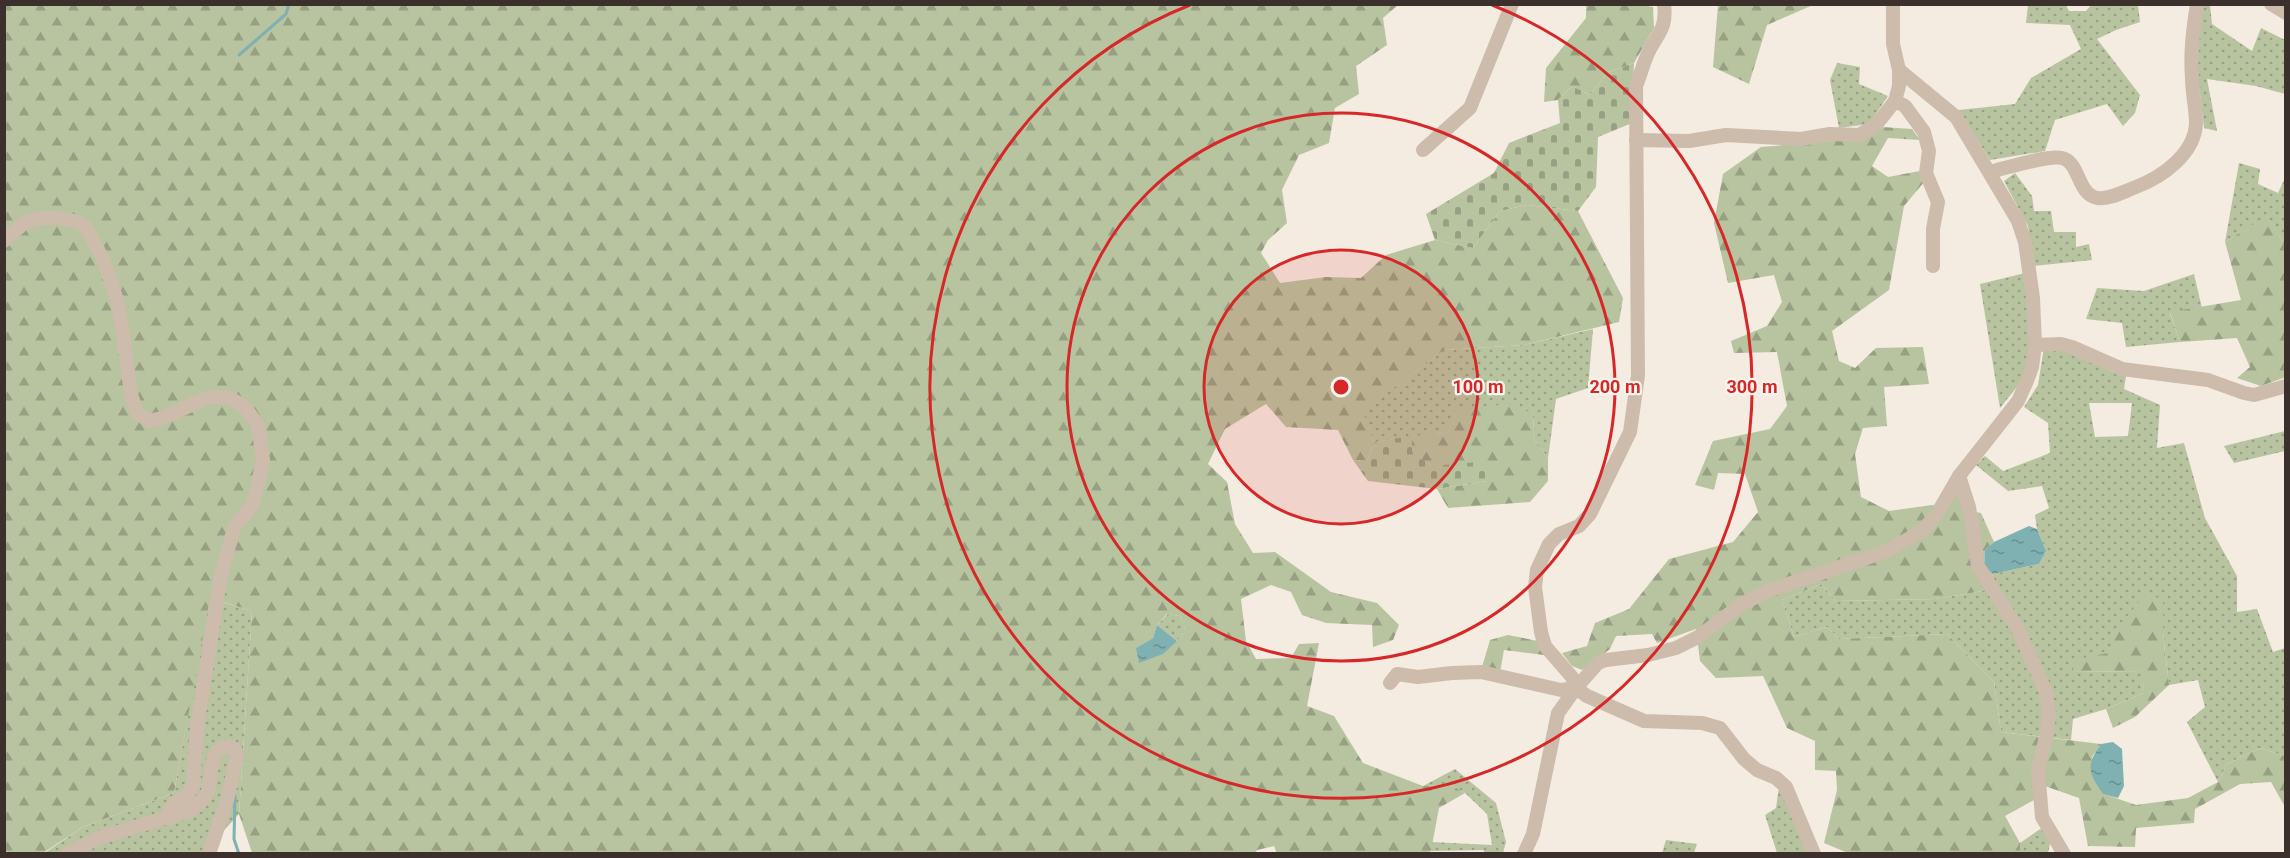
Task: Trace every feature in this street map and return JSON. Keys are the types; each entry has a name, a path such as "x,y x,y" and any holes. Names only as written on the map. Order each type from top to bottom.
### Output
{"street":[{"path":"1423,150 1470,108 1512,4"},
{"path":"1576,688 1572,677 1545,646 1535,587 1537,570 1550,544 1559,534 1579,526 1590,514 1630,432 1638,375 1636,86 1650,50 1660,35 1666,13 1664,4"},
{"path":"1636,140 1689,141 1726,135 1802,139 1830,134 1859,135 1876,125 1895,101 1899,86 1899,70 1893,44 1893,4"},
{"path":"1990,172 2046,159 2062,158 2071,163 2087,191 2094,197 2104,198 2149,182 2172,167 2188,148 2196,125 2191,40 2197,4"},
{"path":"2271,4 2286,13"},
{"path":"1524,854 1535,824 1558,713 1598,663 1676,648 1698,637 1742,604 1767,591 1887,551 1906,542 1922,531 1937,514 1959,476 2018,401 2032,367 2035,345 2033,298 2025,242 2018,221 1956,117 1899,70"},
{"path":"1895,101 1905,106 1924,132 1929,151 1926,173 1938,202 1933,229 1933,266"},
{"path":"4,240 24,223 40,218 59,218 79,222 87,229 103,259 116,297 123,327 131,393 137,413 148,421 162,418 198,400 218,395 228,397 244,406 258,424 263,460 253,504 234,528 221,575 197,726 193,786 188,796 170,808 169,819"},
{"path":"2035,345 2061,344 2122,369 2208,380 2254,395 2286,386"},
{"path":"1959,476 1969,507 1978,566 2018,629 2046,692 2049,713 2047,733 2038,770 2042,817 2064,854"},
{"path":"1390,682 1397,674 1418,677 1481,672 1561,690 1576,688 1598,701 1644,721 1702,723 1720,728 1744,759 1757,770 1776,778 1786,788 1814,854"},
{"path":"67,854 98,838 169,819 192,810 203,802 208,790 214,756 218,749 222,746 232,747 237,756 227,800 209,854"}],"green space":[{"path":"1637,4 1653,7 1654,28 1634,63 1608,72 1590,95 1572,86 1558,100 1544,102 1546,68 1586,18 1586,5"},
{"path":"1718,4 1813,5 1767,25 1749,84 1713,67"},
{"path":"5,5 1398,5 1383,18 1387,45 1356,66 1359,94 1335,108 1329,143 1299,155 1282,190 1287,223 1268,240 1261,253 1280,283 1326,277 1361,278 1386,255 1435,240 1473,248 1500,211 1527,205 1578,211 1623,298 1619,322 1524,345 1444,350 1363,411 1374,442 1367,461 1353,460 1338,430 1286,427 1266,404 1225,429 1208,464 1227,482 1235,524 1253,553 1275,552 1331,592 1377,603 1399,625 1393,640 1373,647 1372,625 1326,623 1302,615 1291,592 1271,585 1241,599 1246,641 1256,659 1291,658 1299,644 1319,643 1307,706 1334,716 1363,763 1423,786 1451,785 1465,793 1439,808 1431,851 1424,854 1277,854 1274,846 1257,850 1254,854 252,853 239,814 252,611 210,598 174,793 83,827 43,853 5,854","holes":["1167,614 1180,616 1186,631 1177,641 1136,648 1153,638 1157,625"]},
{"path":"2028,5 2066,5 2069,11 2086,11 2091,5 2138,5 2140,22 2097,39 2140,95 2135,113 2123,126 2107,104 2055,120 2045,151 1990,160 1959,110 2015,104 2031,78 2081,49 2070,25 2026,23"},
{"path":"2200,5 2210,5 2212,24 2252,51 2261,28 2285,40 2285,94 2256,86 2207,79 2217,131 2204,128 2194,42"},
{"path":"1634,63 1632,123 1598,137 1596,187 1578,211 1527,205 1500,211 1473,248 1435,240 1426,214 1494,173 1509,143 1560,123 1558,100 1572,86 1590,95 1608,72"},
{"path":"1837,63 1860,67 1859,84 1888,96 1869,124 1839,128 1830,80"},
{"path":"1882,127 1912,129 1920,140 1888,138 1872,166 1888,177 1920,171 1925,181 1904,206 1889,290 1832,331 1839,361 1855,368 1876,348 1923,347 1929,384 1884,387 1887,426 1863,428 1855,454 1861,497 1889,511 1932,505 1945,509 1959,489 1965,510 1981,513 1994,542 1985,550 1984,567 1993,574 1983,591 1935,599 1836,601 1821,584 1782,600 1794,637 1827,627 1839,639 1947,634 1994,682 2001,732 2101,744 2092,757 2104,794 2136,805 2188,798 2218,782 2227,764 2260,748 2285,756 2285,807 2271,782 2240,784 2195,809 2194,823 2136,828 2135,847 2088,846 2079,798 2039,784 2034,800 2005,816 2020,843 2020,853 1848,853 1824,843 1837,790 1836,771 1815,770 1815,741 1787,728 1763,676 1716,678 1700,661 1696,629 1657,643 1652,634 1616,636 1610,649 1582,670 1572,666 1562,653 1587,646 1595,623 1629,609 1669,559 1733,542 1758,512 1745,474 1718,473 1714,490 1695,485 1713,441 1770,429 1787,406 1777,352 1734,353 1731,341 1767,326 1782,302 1774,275 1728,283 1714,223 1723,174 1761,147 1867,138"},
{"path":"2239,163 2260,169 2258,184 2278,193 2285,178 2285,246 2267,217 2225,242"},
{"path":"2015,173 2032,196 2034,211 2051,211 2054,232 2076,232 2076,247 2089,244 2092,260 2033,266 2028,226 2004,181"},
{"path":"2267,216 2285,246 2286,377 2261,386 2237,378 2250,367 2237,338 2180,342 2170,312 2241,300 2225,242"},
{"path":"2025,273 2030,357 2020,383 2000,408 1980,284"},
{"path":"2194,274 2202,308 2170,313 2180,342 2126,347 2122,323 2086,319 2097,288 2144,291"},
{"path":"1593,329 1588,388 1556,399 1548,458 1534,439 1533,413 1444,433 1374,442 1362,411 1444,350 1524,345"},
{"path":"2044,347 2076,353 2126,376 2124,389 2160,405 2157,448 2184,443 2205,518 2237,576 2237,612 2257,609 2273,652 2285,648 2285,756 2260,748 2227,764 2218,782 2187,722 2205,707 2198,680 2169,685 2163,634 2163,598 2113,652 2074,672 2143,671 2144,693 2106,709 2073,719 2071,740 2001,732 1994,682 1947,634 1839,639 1827,627 1794,637 1782,600 1821,584 1836,601 1935,599 1983,591 1993,574 2039,564 2046,551 2037,529 2035,515 2049,508 2042,486 2008,491 1976,465 1985,456 2003,471 2050,453 2048,423 2024,407 2038,385","holes":["2089,403 2132,403 2128,436 2095,437"]},
{"path":"1509,404 1533,413 1534,439 1548,458 1548,481 1530,502 1448,508 1437,489 1487,481 1432,466 1411,452 1412,436 1444,433 1455,409"},
{"path":"2285,431 2285,451 2234,463 2224,446"},
{"path":"1412,436 1412,452 1432,466 1490,461 1487,481 1437,489 1368,481 1353,460 1367,461 1374,442"},
{"path":"2144,596 2163,598 2163,634 2169,685 2135,717 2113,728 2106,709 2144,693 2142,671 2073,672 2073,660 2113,652 2114,632"},
{"path":"209,598 252,611 239,814 220,835 214,853 43,854 83,827 174,793"},
{"path":"1168,614 1180,616 1186,631 1177,641 1157,625"},
{"path":"1508,635 1538,641 1544,655 1504,650 1500,672 1482,667 1490,640"},
{"path":"1455,769 1496,803 1506,842 1503,853 1486,853 1483,850 1431,851 1431,842 1492,845 1487,814 1465,793 1451,785 1423,786"},
{"path":"1779,787 1808,853 1777,853 1765,815 1776,808"},
{"path":"2043,827 2051,839 2048,853 2020,853 2020,843"},
{"path":"1666,840 1697,844 1694,853 1662,853"}],"water":[{"path":"2029,526 2037,529 2046,551 2039,564 1993,574 1984,567 1985,550 1994,542"},
{"path":"1157,625 1177,641 1163,654 1139,663 1136,648 1153,638"},
{"path":"2113,742 2122,749 2124,786 2118,798 2103,794 2091,770 2093,758 2101,744"}],"waterway":[{"path":"239,55 286,14 289,4"},
{"path":"235,796 234,839 239,854"}]}
